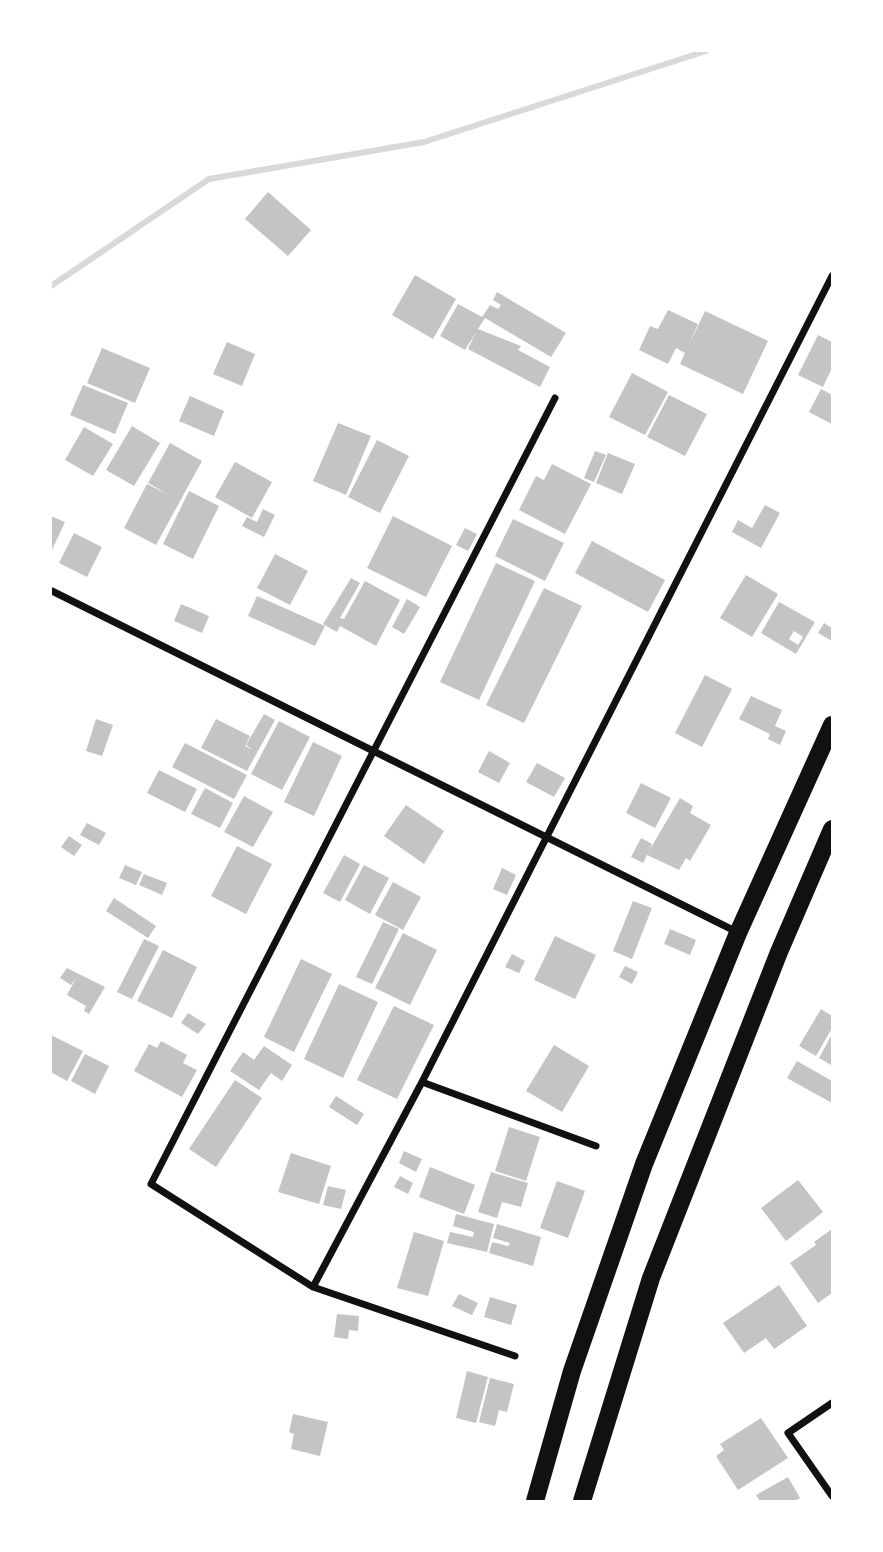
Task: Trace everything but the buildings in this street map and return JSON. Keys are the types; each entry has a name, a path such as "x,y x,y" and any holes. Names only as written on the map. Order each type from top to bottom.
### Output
{"main road":[{"path":"535,1501 572,1371 644,1164 738,933 832,725"},
{"path":"582,1501 651,1279 779,952 832,829"}],"street":[{"path":"313,1287 422,1082 832,275"},
{"path":"515,1356 313,1287 150,1184 555,398"},
{"path":"52,591 738,933"},
{"path":"422,1082 596,1146"},
{"path":"832,1403 788,1433 832,1496"}],"waterway":[{"path":"51,286 209,179 424,142 706,51"}]}
